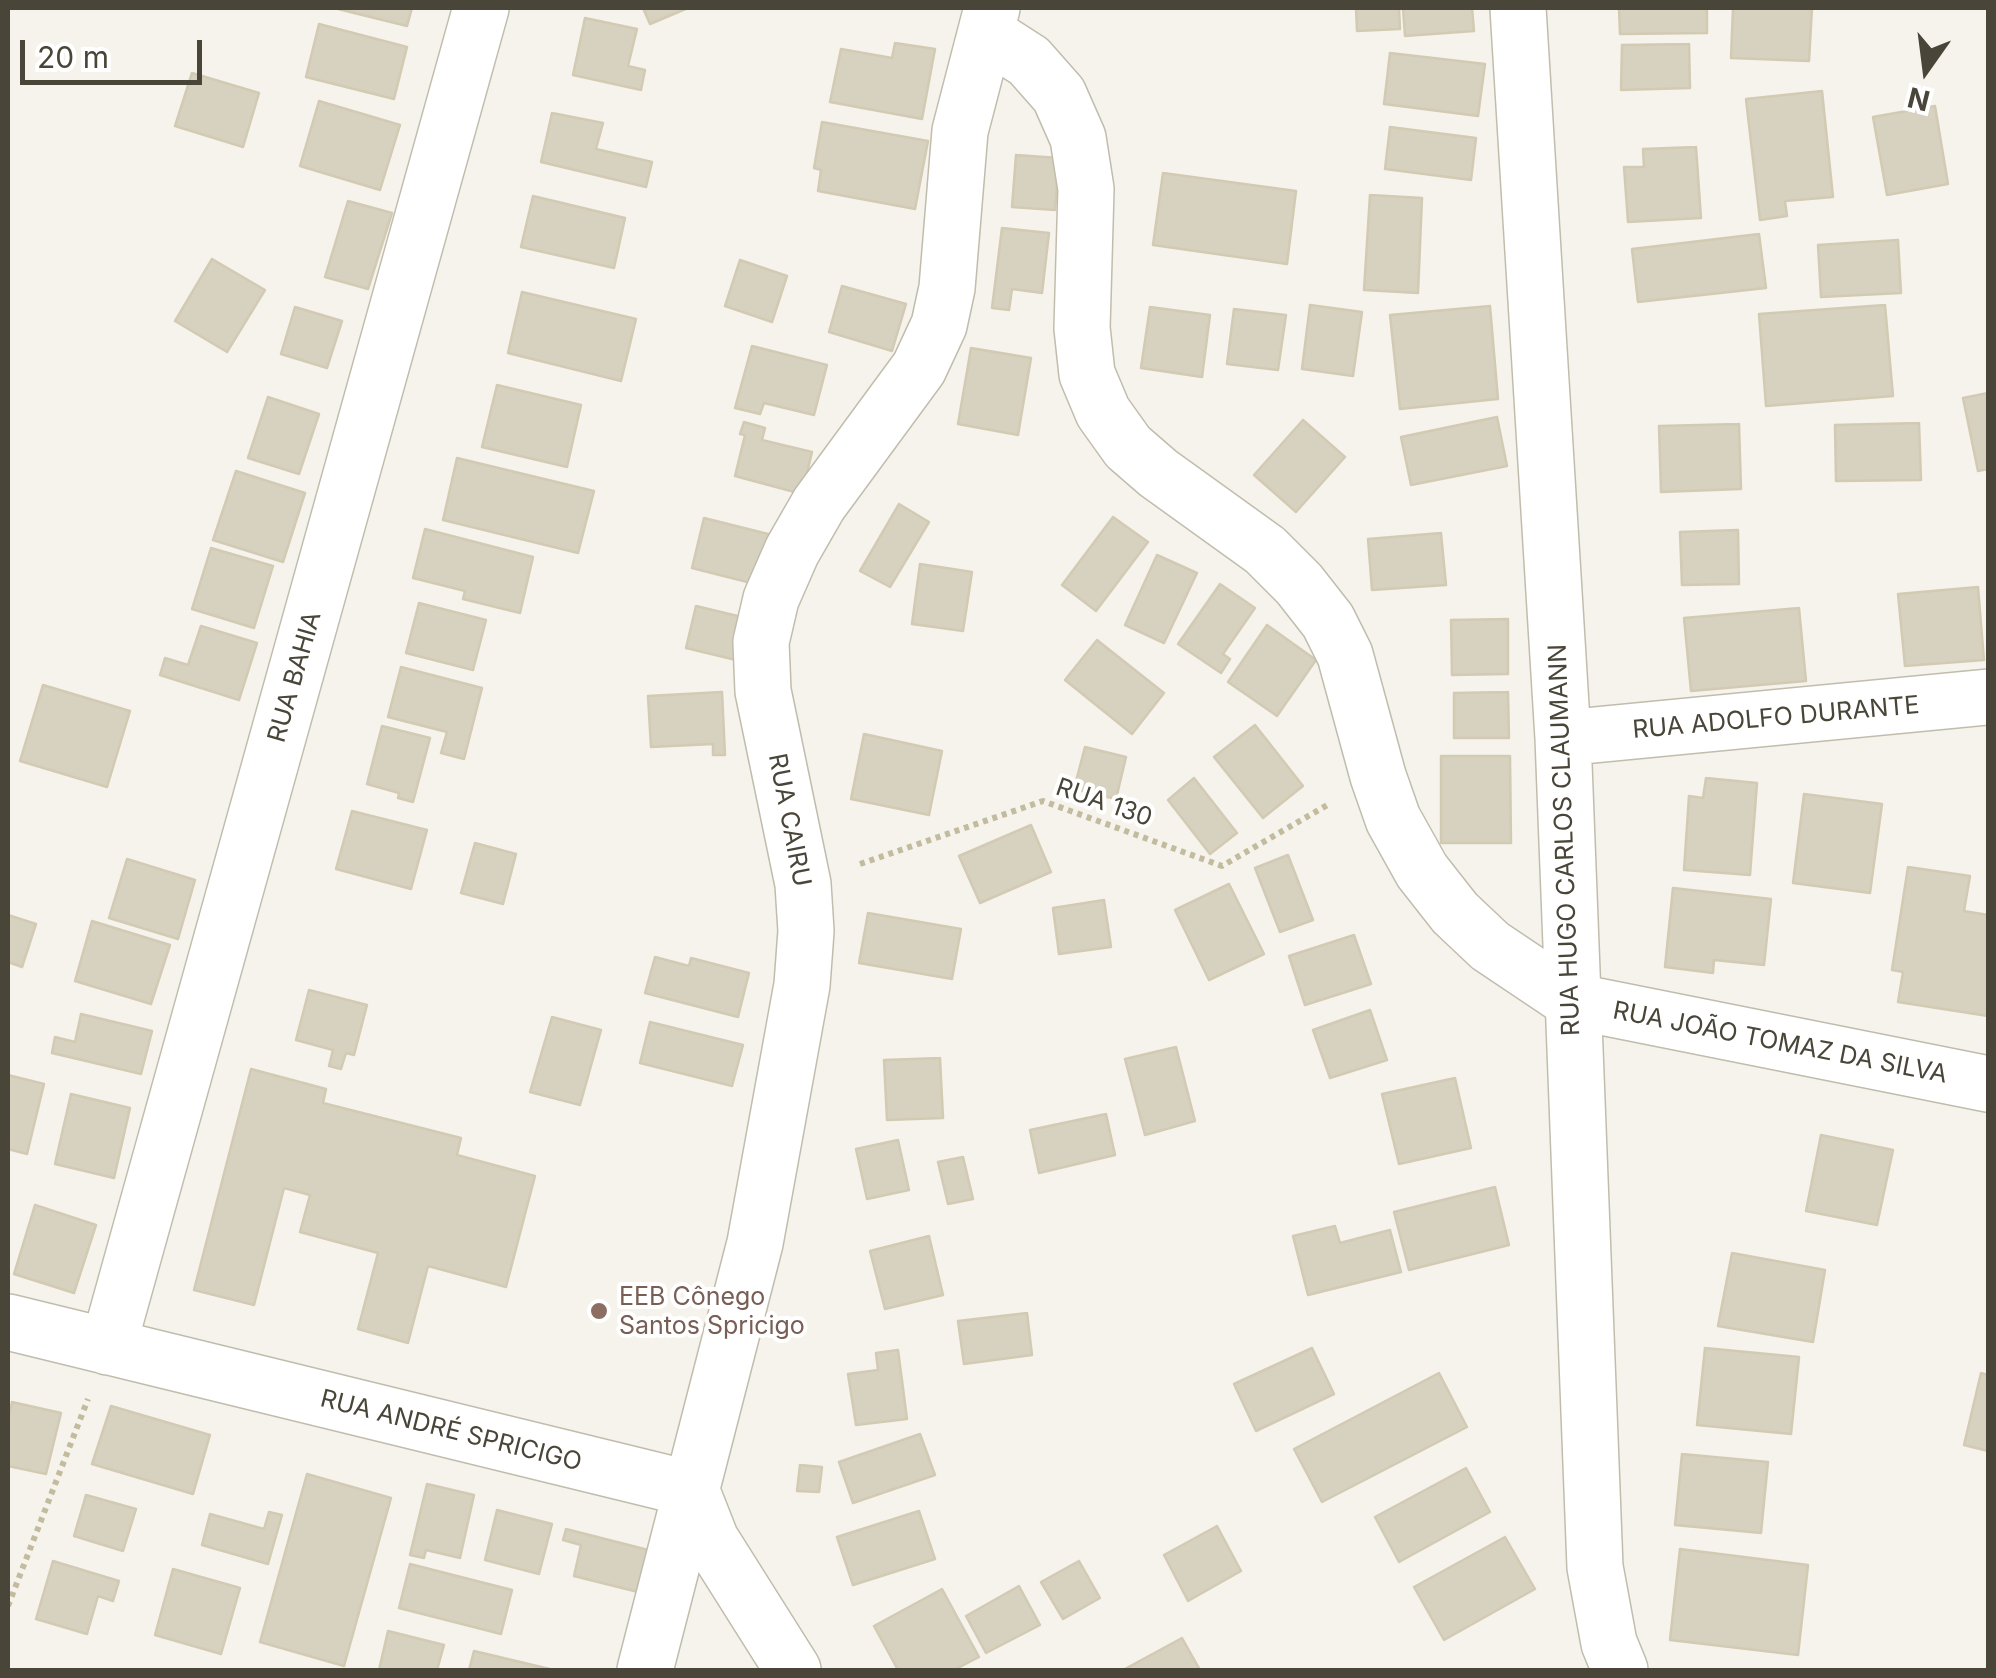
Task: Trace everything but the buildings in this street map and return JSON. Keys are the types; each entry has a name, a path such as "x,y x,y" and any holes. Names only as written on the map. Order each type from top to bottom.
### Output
{"street":[{"name":"RUA BAHIA","path":"108,1347 481,8"},
{"name":"RUA HUGO CARLOS CLAUMANN","path":"1518,8 1562,738 1595,1567 1609,1644 1620,1670"},
{"path":"990,20 1059,95 1078,138 1086,189 1082,328 1087,374 1103,412 1128,447 1265,550 1299,584 1328,621 1345,655 1378,776 1393,818 1422,872 1455,913 1490,946 1572,1001"},
{"name":"RUA CAIRU","path":"646,1670 764,1198 802,985 806,931 803,884 763,692 761,642 771,599 792,551 819,504 919,368 938,325 947,288 960,132 990,20"},
{"name":"RUA ADOLFO DURANTE","path":"1562,738 1988,698"},
{"name":"RUA JOÃO TOMAZ DA SILVA","path":"1572,1001 1988,1084"},
{"name":"RUA ANDRÉ SPRICIGO","path":"8,1322 692,1489"},
{"path":"692,1489 711,1540 794,1670"}],"path":[{"name":"RUA 130","path":"803,884 1043,801 1222,866 1378,776"},
{"path":"8,1606 108,1347"}],"place":[{"name":"EEB Cônego Santos Spricigo","path":"599,1311"}]}
